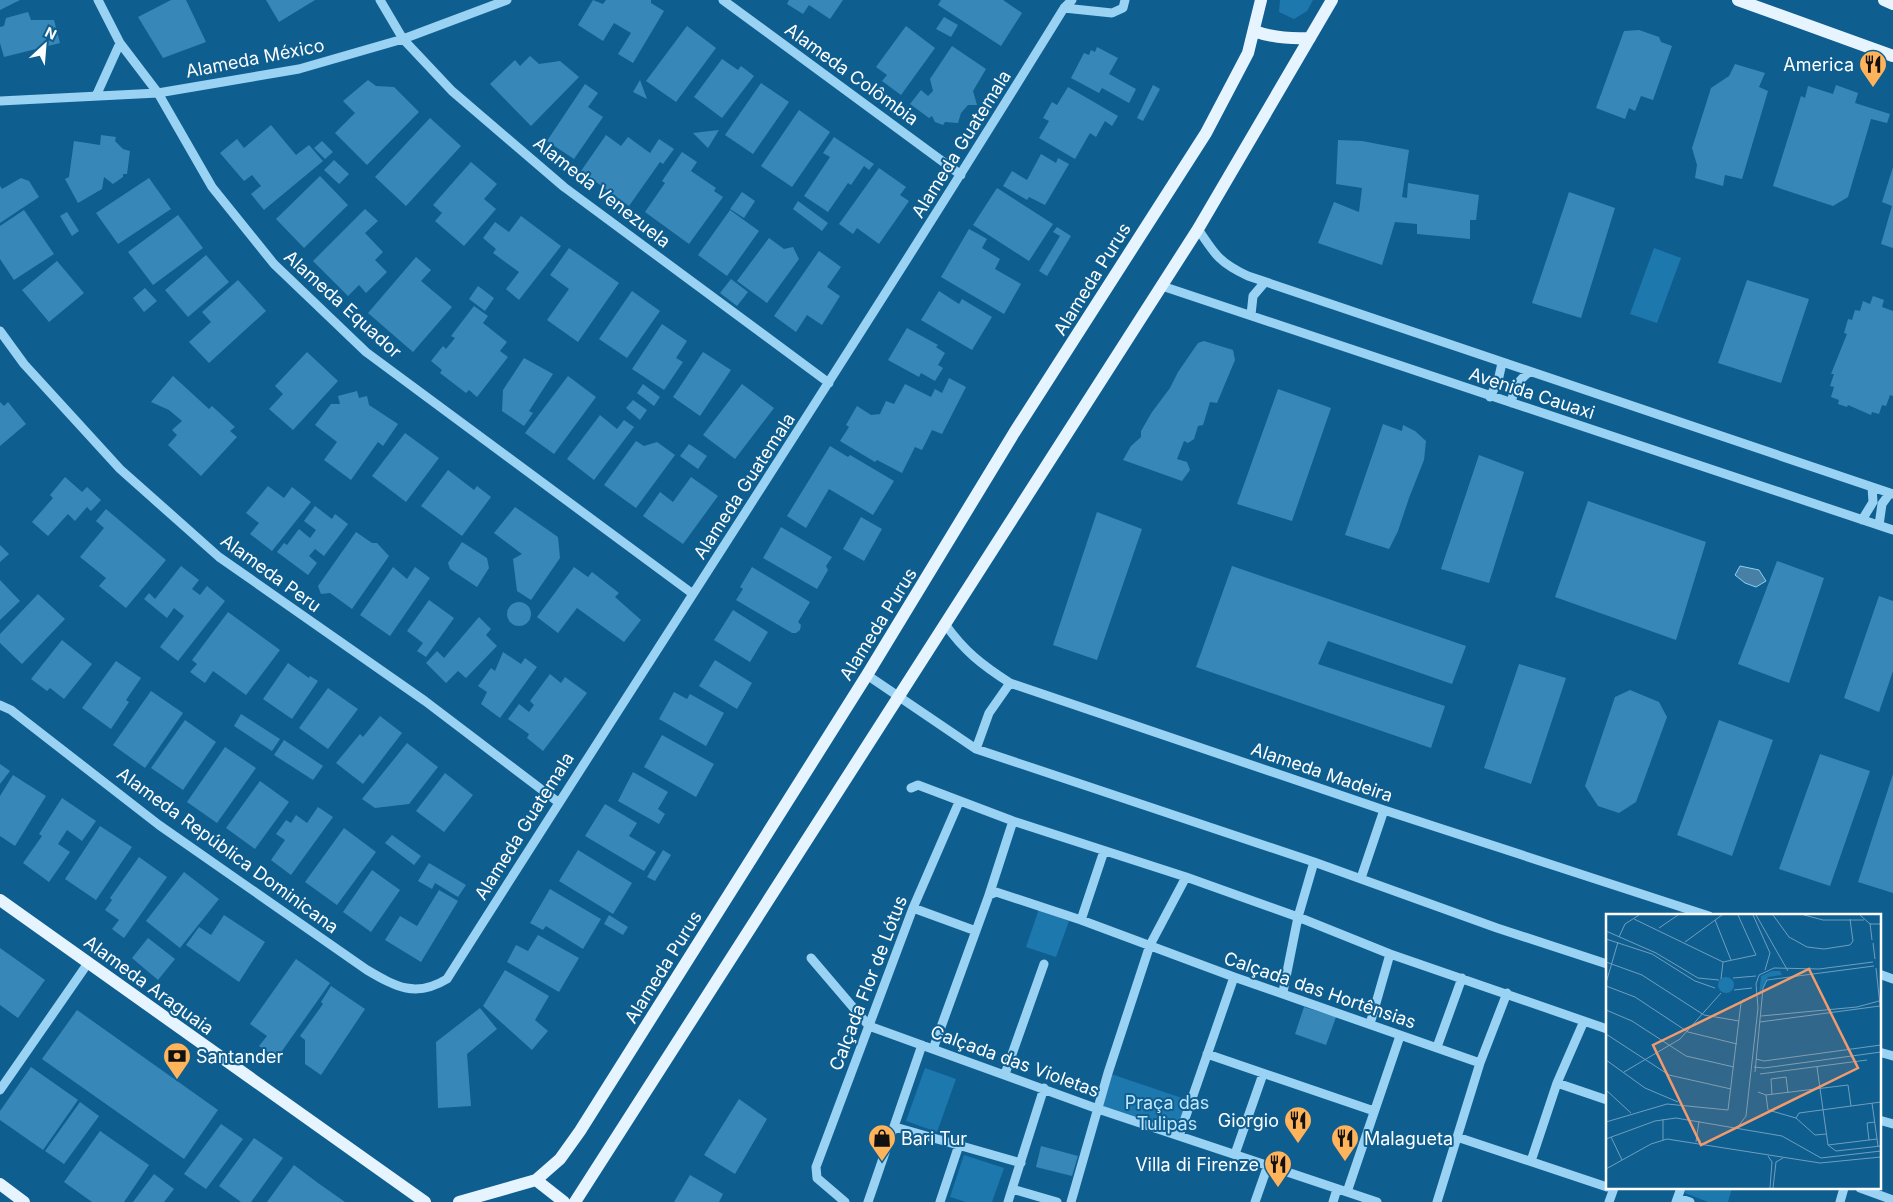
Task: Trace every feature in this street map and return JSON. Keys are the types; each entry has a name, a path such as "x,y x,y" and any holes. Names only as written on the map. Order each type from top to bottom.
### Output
{"main road":[{"name":"Alameda Purus","path":"459,1202 536,1180 560,1159 580,1131 867,675 1014,434 1206,133 1248,53 1261,0"},
{"path":"575,1202 1198,229 1332,0"},
{"path":"1738,0 1893,56"},
{"path":"1884,0 1893,4"},
{"path":"1254,31 1278,38 1310,38"},
{"name":"Alameda Araguaia","path":"0,900 425,1202"},
{"path":"536,1180 564,1202"},
{"path":"0,1184 24,1202"}],"street":[{"name":"Alameda Equador","path":"98,0 120,43 158,93 212,187 274,264 366,352 693,594"},
{"name":"Alameda Venezuela","path":"380,0 403,39 452,91 564,187 829,383"},
{"name":"Alameda México","path":"0,100 158,93 299,69 403,39 507,0"},
{"name":"Alameda Colômbia","path":"723,0 961,175"},
{"name":"Alameda Guatemala","path":"447,979 558,802 829,383 1064,8 1072,0"},
{"path":"1064,8 1112,13 1123,8 1125,0"},
{"path":"96,96 120,43"},
{"path":"139,94 144,76"},
{"name":"Avenida Cauaxi","path":"1198,229 1213,252 1225,265 1266,282 1892,493"},
{"path":"1251,315 1252,296 1266,282"},
{"name":"Avenida Cauaxi","path":"1162,286 1893,530"},
{"name":"Alameda Peru","path":"0,331 24,364 120,469 219,557 425,701 558,802"},
{"path":"1490,397 1498,381 1502,363"},
{"path":"1512,403 1513,390 1529,372"},
{"path":"1862,520 1873,502 1872,487"},
{"path":"1879,525 1882,504 1892,493"},
{"name":"Alameda Madeira","path":"945,624 960,645 976,661 1010,683 1697,914"},
{"path":"867,675 976,750 1314,862 1497,928 1606,964"},
{"path":"976,750 988,713 1010,683"},
{"path":"0,699 11,710"},
{"name":"Alameda República Dominicana","path":"0,705 11,710 159,825 367,970 395,986 415,989 434,987 447,979"},
{"path":"911,788 918,786 1013,821 1186,877 1298,917 1390,954 1606,1029"},
{"name":"Calçada Flor de Lótus","path":"844,1202 817,1178 816,1167 913,908 959,802"},
{"path":"1361,878 1384,810"},
{"path":"933,1049 989,895 1013,821"},
{"path":"1081,920 1104,851"},
{"path":"1283,992 1298,917 1314,862"},
{"path":"1071,1202 1098,1109 1150,945 1186,877"},
{"name":"Calçada das Hortênsias","path":"989,895 996,892 1081,920 1234,977 1283,992 1480,1064"},
{"path":"913,908 976,931"},
{"path":"1370,1024 1390,954"},
{"name":"Calçada das Violetas","path":"811,958 869,1026 1098,1109 1377,1202"},
{"path":"0,1090 88,963"},
{"path":"1005,1074 1044,964"},
{"path":"1880,974 1893,979"},
{"path":"1179,1136 1234,977"},
{"path":"1437,1047 1462,978"},
{"path":"1437,1202 1480,1064 1507,993"},
{"path":"1531,1161 1557,1083 1584,1021"},
{"path":"1347,1192 1400,1036"},
{"path":"868,1202 922,1045"},
{"path":"1880,1052 1893,1056"},
{"path":"1207,1054 1374,1111"},
{"path":"1235,1154 1263,1074"},
{"path":"1557,1083 1606,1100"},
{"path":"1008,1202 1044,1088"},
{"path":"1880,1120 1893,1124"},
{"path":"895,1127 1021,1163"},
{"path":"1457,1138 1606,1186"},
{"path":"940,1202 959,1145"},
{"path":"1255,1202 1268,1165"},
{"path":"1012,1188 1056,1202"},
{"path":"1333,1202 1337,1189"},
{"path":"1866,1190 1893,1200"},
{"path":"1677,1200 1690,1202"}],"green space":[{"path":"1280,0 1313,0 1307,11 1294,19 1279,12"},
{"path":"1654,248 1681,258 1657,323 1630,314"},
{"path":"1039,909 1069,921 1056,957 1026,947"},
{"path":"925,1068 956,1079 937,1132 906,1121"},
{"name":"Praça das Tulipas","path":"1108,1073 1191,1101 1179,1136 1098,1109"},
{"path":"964,1155 1004,1168 992,1202 966,1202 950,1197"},
{"path":"1686,1190 1731,1190 1728,1202 1708,1202 1685,1193"}],"shaded area":[{"path":"1740,566 1759,570 1766,581 1756,587 1745,583 1735,575"}],"building":[{"path":"0,0 20,0 0,10"},
{"path":"171,0 186,0 206,42 163,58 138,17"},
{"path":"266,0 315,0 279,22"},
{"path":"593,0 603,4 606,0 651,0 651,3 664,11 633,63 618,54 631,33 614,23 603,41 578,25"},
{"path":"789,0 843,0 830,19 809,5 803,14 787,4"},
{"path":"941,0 1003,0 1022,13 1001,46 938,5"},
{"path":"28,12 31,20 54,20 60,43 4,57 0,43 0,27 4,26 6,18"},
{"path":"944,17 958,25 951,37 936,29"},
{"path":"687,26 716,48 676,102 646,81"},
{"path":"906,26 935,48 901,95 882,81 887,75 876,67"},
{"path":"1639,30 1659,37 1661,42 1672,46 1653,100 1641,96 1635,111 1629,108 1625,119 1596,108 1624,31"},
{"path":"952,46 986,69 973,91 977,105 968,105 961,113 958,123 945,122 943,125 935,122 932,116 929,118 910,104 921,90 928,96 933,91 930,79"},
{"path":"1097,47 1118,58 1109,74 1136,89 1129,103 1102,88 1099,93 1071,78 1084,53 1089,55 1091,50 1095,52"},
{"path":"530,56 539,64 560,61 579,77 531,126 490,84 515,60 520,66"},
{"path":"722,59 738,70 741,66 754,76 722,118 694,97"},
{"path":"1735,64 1765,73 1759,87 1768,91 1742,179 1725,175 1723,186 1695,178 1697,165 1692,148 1711,88 1729,76"},
{"path":"368,80 376,86 394,87 419,112 367,165 335,133 355,113 343,101"},
{"path":"640,80 647,99 633,92"},
{"path":"761,83 789,102 753,154 725,135"},
{"path":"585,84 598,93 588,107 603,117 574,159 547,141"},
{"path":"1153,85 1160,89 1143,121 1137,118"},
{"path":"1836,85 1858,93 1855,103 1890,114 1887,123 1871,119 1848,197 1833,206 1773,186 1801,96 1805,98 1808,86 1833,94"},
{"path":"1068,87 1118,116 1112,126 1105,121 1096,137 1090,133 1075,159 1039,138 1049,121 1043,118 1052,102 1057,105"},
{"path":"799,110 830,132 792,187 761,166"},
{"path":"430,118 461,146 406,206 375,177"},
{"path":"271,125 296,155 309,145 323,161 264,210 251,194 261,186 252,175 244,181 220,153 237,139 244,148"},
{"path":"719,130 708,148 693,133"},
{"path":"101,135 116,137 115,141 123,149 130,151 127,174 123,174 123,177 113,184 104,177 102,189 78,203 65,179 69,177 74,141 100,145"},
{"path":"606,135 621,146 628,137 650,153 659,139 674,149 663,164 660,162 629,206 581,171"},
{"path":"834,137 874,164 869,170 864,166 851,185 848,183 828,212 804,196 830,157 823,153"},
{"path":"1338,140 1362,141 1409,150 1402,197 1407,198 1408,183 1479,195 1476,220 1470,220 1470,239 1417,234 1417,224 1395,222 1382,265 1318,243 1334,202 1359,212 1362,188 1336,184"},
{"path":"322,141 333,152 325,159 314,148"},
{"path":"682,152 697,162 691,171 716,188 714,191 723,197 689,244 645,212 665,183 662,181"},
{"path":"1041,154 1056,163 1058,158 1069,164 1045,205 1029,197 1027,200 1003,186 1012,171 1027,180"},
{"path":"334,160 349,174 339,184 324,170"},
{"path":"471,162 497,184 484,199 496,209 464,246 435,221 442,213 433,205"},
{"path":"1893,167 1893,248 1881,244 1892,206 1882,202"},
{"path":"879,168 906,187 900,195 909,201 879,244 857,228 853,234 839,224"},
{"path":"320,176 348,205 304,248 276,219"},
{"path":"21,178 29,181 39,197 0,223 0,186 2,189"},
{"path":"149,178 171,209 118,244 96,213"},
{"path":"997,188 1053,224 1029,261 973,225"},
{"path":"742,192 755,201 744,218 730,209"},
{"path":"1569,192 1615,208 1581,318 1532,303"},
{"path":"798,201 828,223 822,231 793,209"},
{"path":"365,209 378,221 365,233 383,252 375,260 387,272 366,293 359,285 348,296 313,261"},
{"path":"24,210 54,254 14,280 0,259 0,226"},
{"path":"730,210 759,231 727,276 698,255"},
{"path":"67,212 79,231 72,236 60,216"},
{"path":"178,215 203,248 153,285 128,252"},
{"path":"521,216 561,246 519,300 506,289 519,272 493,253 496,249 483,238 495,222 509,232"},
{"path":"1057,227 1071,236 1047,276 1039,271 1060,236 1053,232"},
{"path":"969,229 987,239 982,248 1000,259 995,269 1021,284 1004,314 941,277"},
{"path":"769,238 784,249 793,247 799,259 767,303 737,281"},
{"path":"569,248 619,283 578,342 547,320 569,289 550,275"},
{"path":"819,251 841,267 827,287 840,296 822,325 807,315 796,332 774,316"},
{"path":"206,255 229,282 188,317 165,290"},
{"path":"416,257 431,270 421,281 452,307 413,352 368,313"},
{"path":"57,261 84,293 49,322 22,290"},
{"path":"731,279 748,292 737,306 720,293"},
{"path":"238,280 266,311 209,363 189,342 211,322 202,312"},
{"path":"1747,280 1809,299 1781,383 1718,363"},
{"path":"478,286 494,298 485,311 469,299"},
{"path":"145,288 157,301 144,312 133,298"},
{"path":"632,291 660,311 627,358 599,339"},
{"path":"939,291 959,304 962,299 992,317 972,350 921,320"},
{"path":"1873,296 1884,300 1882,307 1893,311 1893,396 1890,395 1886,406 1882,405 1879,414 1872,412 1871,415 1848,405 1847,407 1838,404 1839,400 1831,397 1834,387 1830,386 1834,374 1831,374 1847,334 1844,333 1848,319 1852,320 1855,310 1860,311 1863,301 1870,304"},
{"path":"474,306 488,316 483,323 507,342 500,351 508,357 477,397 469,390 466,393 440,373 442,370 431,361 443,346 446,349 455,338 451,336"},
{"path":"662,324 687,341 676,358 683,362 664,390 632,369"},
{"path":"907,328 938,345 936,347 945,353 938,365 943,368 935,381 921,373 919,377 888,360"},
{"path":"1204,341 1233,350 1235,360 1217,403 1210,402 1203,425 1198,426 1194,439 1188,443 1184,441 1177,459 1187,462 1190,470 1182,481 1123,460 1131,446 1141,437 1141,431 1152,412 1170,388 1178,372 1198,343"},
{"path":"307,352 338,381 293,430 269,409 283,394 275,386"},
{"path":"703,352 731,370 700,416 673,397"},
{"path":"524,358 553,374 529,411 533,413 524,426 502,411 503,390"},
{"path":"173,376 209,409 212,406 235,427 230,431 237,437 201,476 168,445 177,435 172,430 182,421 169,410 151,402"},
{"path":"568,376 596,397 554,454 525,433"},
{"path":"949,378 966,387 942,434 932,430 922,450 915,447 902,473 877,460 875,462 840,441 849,427 846,425 857,406 871,415 880,414 886,401 894,404 905,384 931,397 935,389 942,393"},
{"path":"643,384 660,397 654,406 637,393"},
{"path":"742,384 774,408 735,459 703,435"},
{"path":"1278,389 1331,408 1292,521 1237,504"},
{"path":"357,391 359,398 367,396 369,405 398,424 383,446 378,442 351,480 324,460 337,442 315,425 331,404 340,404 338,396"},
{"path":"633,400 647,410 640,420 626,408"},
{"path":"0,402 4,406 8,402 26,424 0,446"},
{"path":"600,415 617,429 624,420 634,427 594,480 567,459"},
{"path":"1383,424 1402,431 1403,425 1415,431 1426,441 1424,460 1398,531 1389,549 1345,535"},
{"path":"405,433 439,458 406,502 372,476"},
{"path":"636,441 644,446 657,442 675,455 636,508 604,485"},
{"path":"689,444 707,456 698,469 680,456"},
{"path":"830,446 848,457 850,455 894,481 873,515 829,489 806,528 787,516"},
{"path":"1479,455 1524,472 1489,583 1441,569"},
{"path":"448,470 474,490 477,486 491,497 462,536 421,506"},
{"path":"65,477 82,492 87,487 101,500 91,511 87,507 75,521 68,514 48,536 32,522 53,498 50,495"},
{"path":"691,477 718,496 683,544 643,516 660,492 673,502"},
{"path":"268,486 284,498 292,487 311,502 272,551 250,534 259,523 246,513"},
{"path":"1588,501 1706,542 1676,640 1555,597"},
{"path":"315,506 332,519 335,514 348,524 324,556 315,549 309,556 317,563 308,575 277,552 284,543 287,545 299,529 310,538 316,530 304,521"},
{"path":"515,507 558,537 560,558 531,600 517,591 513,559 522,554 494,533"},
{"path":"106,509 166,560 126,608 99,586 106,578 80,557 104,528 96,521"},
{"path":"1097,512 1142,529 1097,660 1053,645"},
{"path":"861,517 882,529 864,561 843,549"},
{"path":"781,527 832,557 826,566 828,570 817,589 763,558"},
{"path":"356,532 372,543 377,543 389,556 352,609 330,593 321,594 318,586"},
{"path":"462,542 487,558 489,568 477,587 450,569 448,563"},
{"path":"0,545 9,554 0,562"},
{"path":"1777,561 1824,578 1789,683 1738,664"},
{"path":"181,566 199,580 192,589 200,595 207,586 225,601 178,661 160,647 184,616 174,608 167,618 144,599 149,593 155,599"},
{"path":"1232,566 1466,646 1452,684 1328,641 1318,664 1445,706 1431,748 1196,667"},
{"path":"393,567 407,579 415,567 430,578 390,636 360,615"},
{"path":"574,567 588,577 592,572 619,593 615,597 641,620 624,642 577,608 558,633 537,617"},
{"path":"752,567 810,602 798,622 801,625 800,630 796,633 792,633 736,600 743,589 740,587"},
{"path":"0,580 20,601 0,620"},
{"path":"38,594 65,619 22,664 0,643 0,634"},
{"path":"1879,596 1893,601 1893,671 1879,712 1844,698"},
{"path":"429,600 454,618 426,657 417,651 423,643 407,631"},
{"path":"519,602 527,606 531,614 527,622 519,626 511,622 507,614 511,606"},
{"path":"733,610 768,632 750,662 714,640"},
{"path":"228,612 280,650 246,695 213,671 205,683 190,672 197,664 192,660"},
{"path":"479,617 491,629 486,635 497,646 466,678 458,671 446,683 426,663 437,651 444,658"},
{"path":"62,640 92,664 64,699 50,688 47,691 31,679"},
{"path":"503,652 521,664 525,658 537,667 500,718 481,704 487,692 478,686 491,668 495,671"},
{"path":"715,660 752,683 737,709 699,686"},
{"path":"116,661 141,678 126,700 129,702 111,729 82,708"},
{"path":"288,663 309,678 310,676 318,681 292,719 263,699"},
{"path":"1519,664 1566,678 1531,784 1484,768"},
{"path":"550,674 561,683 565,677 587,693 543,751 527,738 529,734 508,719 519,704 529,712 534,705 530,701"},
{"path":"328,688 358,709 328,749 299,728"},
{"path":"1630,690 1659,702 1667,717 1636,802 1619,813 1598,806 1585,786 1615,697"},
{"path":"151,691 183,713 145,768 113,745"},
{"path":"674,692 687,699 690,694 724,713 706,746 659,719"},
{"path":"241,714 280,739 272,751 234,726"},
{"path":"380,716 402,733 363,784 336,763 360,734 363,737"},
{"path":"185,720 216,742 183,790 151,768"},
{"path":"1719,720 1773,740 1732,856 1677,835"},
{"path":"662,735 714,764 696,797 644,767"},
{"path":"284,740 323,766 313,780 274,755"},
{"path":"407,743 438,767 409,804 375,808 362,799"},
{"path":"225,747 256,768 217,823 187,802"},
{"path":"1820,754 1870,771 1830,886 1779,869"},
{"path":"0,764 10,771 0,784"},
{"path":"633,772 668,792 658,809 665,814 659,824 618,801"},
{"path":"445,773 473,795 444,832 416,811"},
{"path":"1893,774 1893,893 1858,882"},
{"path":"13,775 46,796 15,846 0,836 0,796"},
{"path":"260,781 289,802 255,849 226,828"},
{"path":"62,798 96,821 82,841 67,830 58,844 70,852 49,882 23,863 42,836 39,834"},
{"path":"605,804 637,823 629,836 656,852 644,871 585,836"},
{"path":"318,807 333,817 291,875 271,860 285,840 276,834 286,820 291,823 296,815 307,823"},
{"path":"100,826 132,847 96,900 65,879"},
{"path":"344,828 376,852 337,905 305,882"},
{"path":"392,835 421,856 414,865 385,843"},
{"path":"578,850 632,883 613,914 559,881"},
{"path":"663,850 671,855 655,881 647,877"},
{"path":"139,857 167,877 124,938 112,929 119,920 105,910 112,900 110,898"},
{"path":"429,863 466,885 458,897 435,883 432,889 418,881"},
{"path":"372,870 400,890 371,932 343,912"},
{"path":"184,872 219,899 180,948 146,921"},
{"path":"550,889 601,919 583,949 546,926 543,930 530,923"},
{"path":"439,890 458,901 421,962 385,940 400,916 417,926"},
{"path":"224,915 265,942 239,982 186,945 199,927 211,935"},
{"path":"609,915 628,927 623,935 604,924"},
{"path":"538,935 579,958 559,992 507,962 516,945 528,951"},
{"path":"148,938 175,959 158,980 132,958"},
{"path":"0,948 45,980 18,1018 0,1005"},
{"path":"296,959 330,983 277,1058 259,1046 267,1036 250,1024"},
{"path":"505,970 549,996 535,1020 548,1031 532,1050 483,1006"},
{"path":"331,986 365,1009 321,1075 305,1064 305,1040 300,1036 323,1004 321,1002"},
{"path":"1304,1007 1336,1017 1326,1045 1295,1034"},
{"path":"480,1008 497,1029 467,1054 471,1106 438,1108 436,1042"},
{"path":"77,1010 218,1110 184,1159 42,1059"},
{"path":"31,1067 78,1100 43,1150 0,1120 0,1111"},
{"path":"739,1099 767,1119 735,1174 704,1155"},
{"path":"80,1102 99,1116 64,1164 45,1151"},
{"path":"221,1124 243,1139 206,1189 184,1174"},
{"path":"100,1131 149,1165 124,1202 92,1202 64,1182"},
{"path":"254,1138 283,1158 251,1202 241,1202 219,1186"},
{"path":"1041,1146 1078,1156 1072,1176 1036,1167"},
{"path":"294,1165 318,1183 345,1202 267,1202"},
{"path":"154,1174 174,1189 164,1202 133,1202"},
{"path":"690,1175 723,1194 719,1202 674,1202"}],"place":[{"name":"America","path":"1873,88"},
{"name":"Santander","path":"177,1080"},
{"name":"Giorgio","path":"1298,1144"},
{"name":"Bari Tur","path":"882,1162"},
{"name":"Malagueta","path":"1345,1162"},
{"name":"Villa di Firenze","path":"1278,1188"}]}
